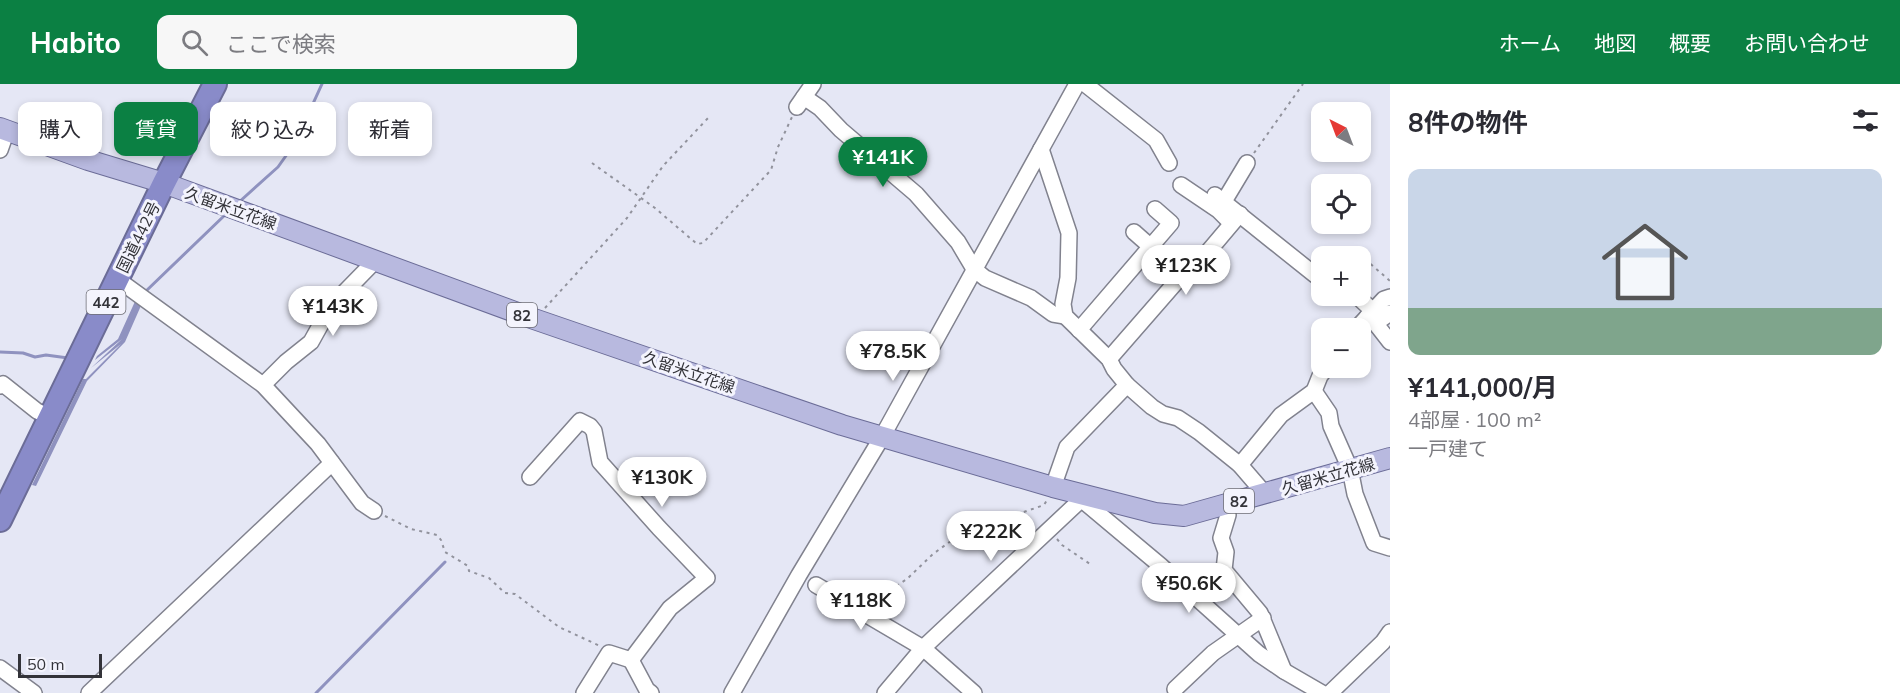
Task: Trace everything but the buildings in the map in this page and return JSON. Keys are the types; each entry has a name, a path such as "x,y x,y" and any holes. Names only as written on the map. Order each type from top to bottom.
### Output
{"highway":[{"name":"国道442号","path":"0,520 164,183 215,84"}],"main road":[{"name":"久留米立花線","path":"3,129 88,160 164,183 534,319 842,425 1083,497 1155,513 1184,516 1390,458"}],"street":[{"path":"813,84 800,102 820,108 841,130 916,194 958,242 974,269 985,278 1031,298 1053,314 1065,316 1109,359 1127,384 1152,408 1183,421 1240,465 1265,494"},
{"path":"732,693 799,575 882,437 1077,84"},
{"path":"1085,84 1156,140 1169,163"},
{"path":"0,150 3,129"},
{"path":"1041,149 1069,233 1068,278 1063,304 1065,316"},
{"path":"1236,219 1219,199 1247,163"},
{"path":"1181,185 1218,210 1261,229 1280,248 1311,272"},
{"path":"1079,330 1171,223 1155,208"},
{"path":"1109,359 1177,281 1196,266 1236,219"},
{"path":"1134,232 1147,251 1177,281"},
{"path":"263,385 311,342 331,306 375,261"},
{"path":"117,279 263,385 318,444 362,503 374,511"},
{"path":"1370,318 1384,299 1390,297"},
{"path":"1371,319 1390,313"},
{"path":"1371,323 1390,342"},
{"path":"1240,465 1281,415 1314,391 1319,378"},
{"path":"0,386 3,384 38,411 50,417"},
{"path":"1053,487 1067,447 1127,384"},
{"path":"1314,391 1329,413 1331,426 1350,469 1354,494 1374,543 1390,548"},
{"path":"530,477 580,416 594,431 600,462 707,578 670,608 631,660"},
{"path":"89,693 332,463"},
{"path":"885,693 923,648 1083,497 1238,636 1313,691"},
{"path":"1226,504 1228,515 1221,538 1226,552 1224,570 1263,618 1284,671"},
{"path":"816,585 923,648 974,693"},
{"path":"1175,689 1213,653 1263,618"},
{"path":"1330,693 1383,642 1390,632"},
{"path":"584,693 609,653 631,660 647,690 651,693"},
{"path":"0,668 34,693"}],"path":[{"path":"1247,163 1303,84"},
{"path":"592,163 696,244 703,243 771,170 778,147 800,102"},
{"path":"534,319 557,297 627,218 663,166 709,117"},
{"path":"1371,264 1390,281"},
{"path":"859,611 907,579 933,554 955,538 1044,505 1053,487"},
{"path":"374,511 411,529 437,534 445,552 468,566 470,571 489,578 505,593 515,594 559,627 604,648 609,653"},
{"path":"1049,530 1062,545 1090,564"}],"water":[{"path":"145,289 147,292 125,342 87,381 36,486 32,485 83,379 86,379 121,344 91,368 122,339 95,360 118,339 137,297"}],"waterway":[{"path":"238,203 278,167 295,143 322,84"},
{"path":"145,292 226,214"},
{"path":"0,352 23,353 35,357 46,355 68,358"},
{"path":"316,693 445,562"}]}
